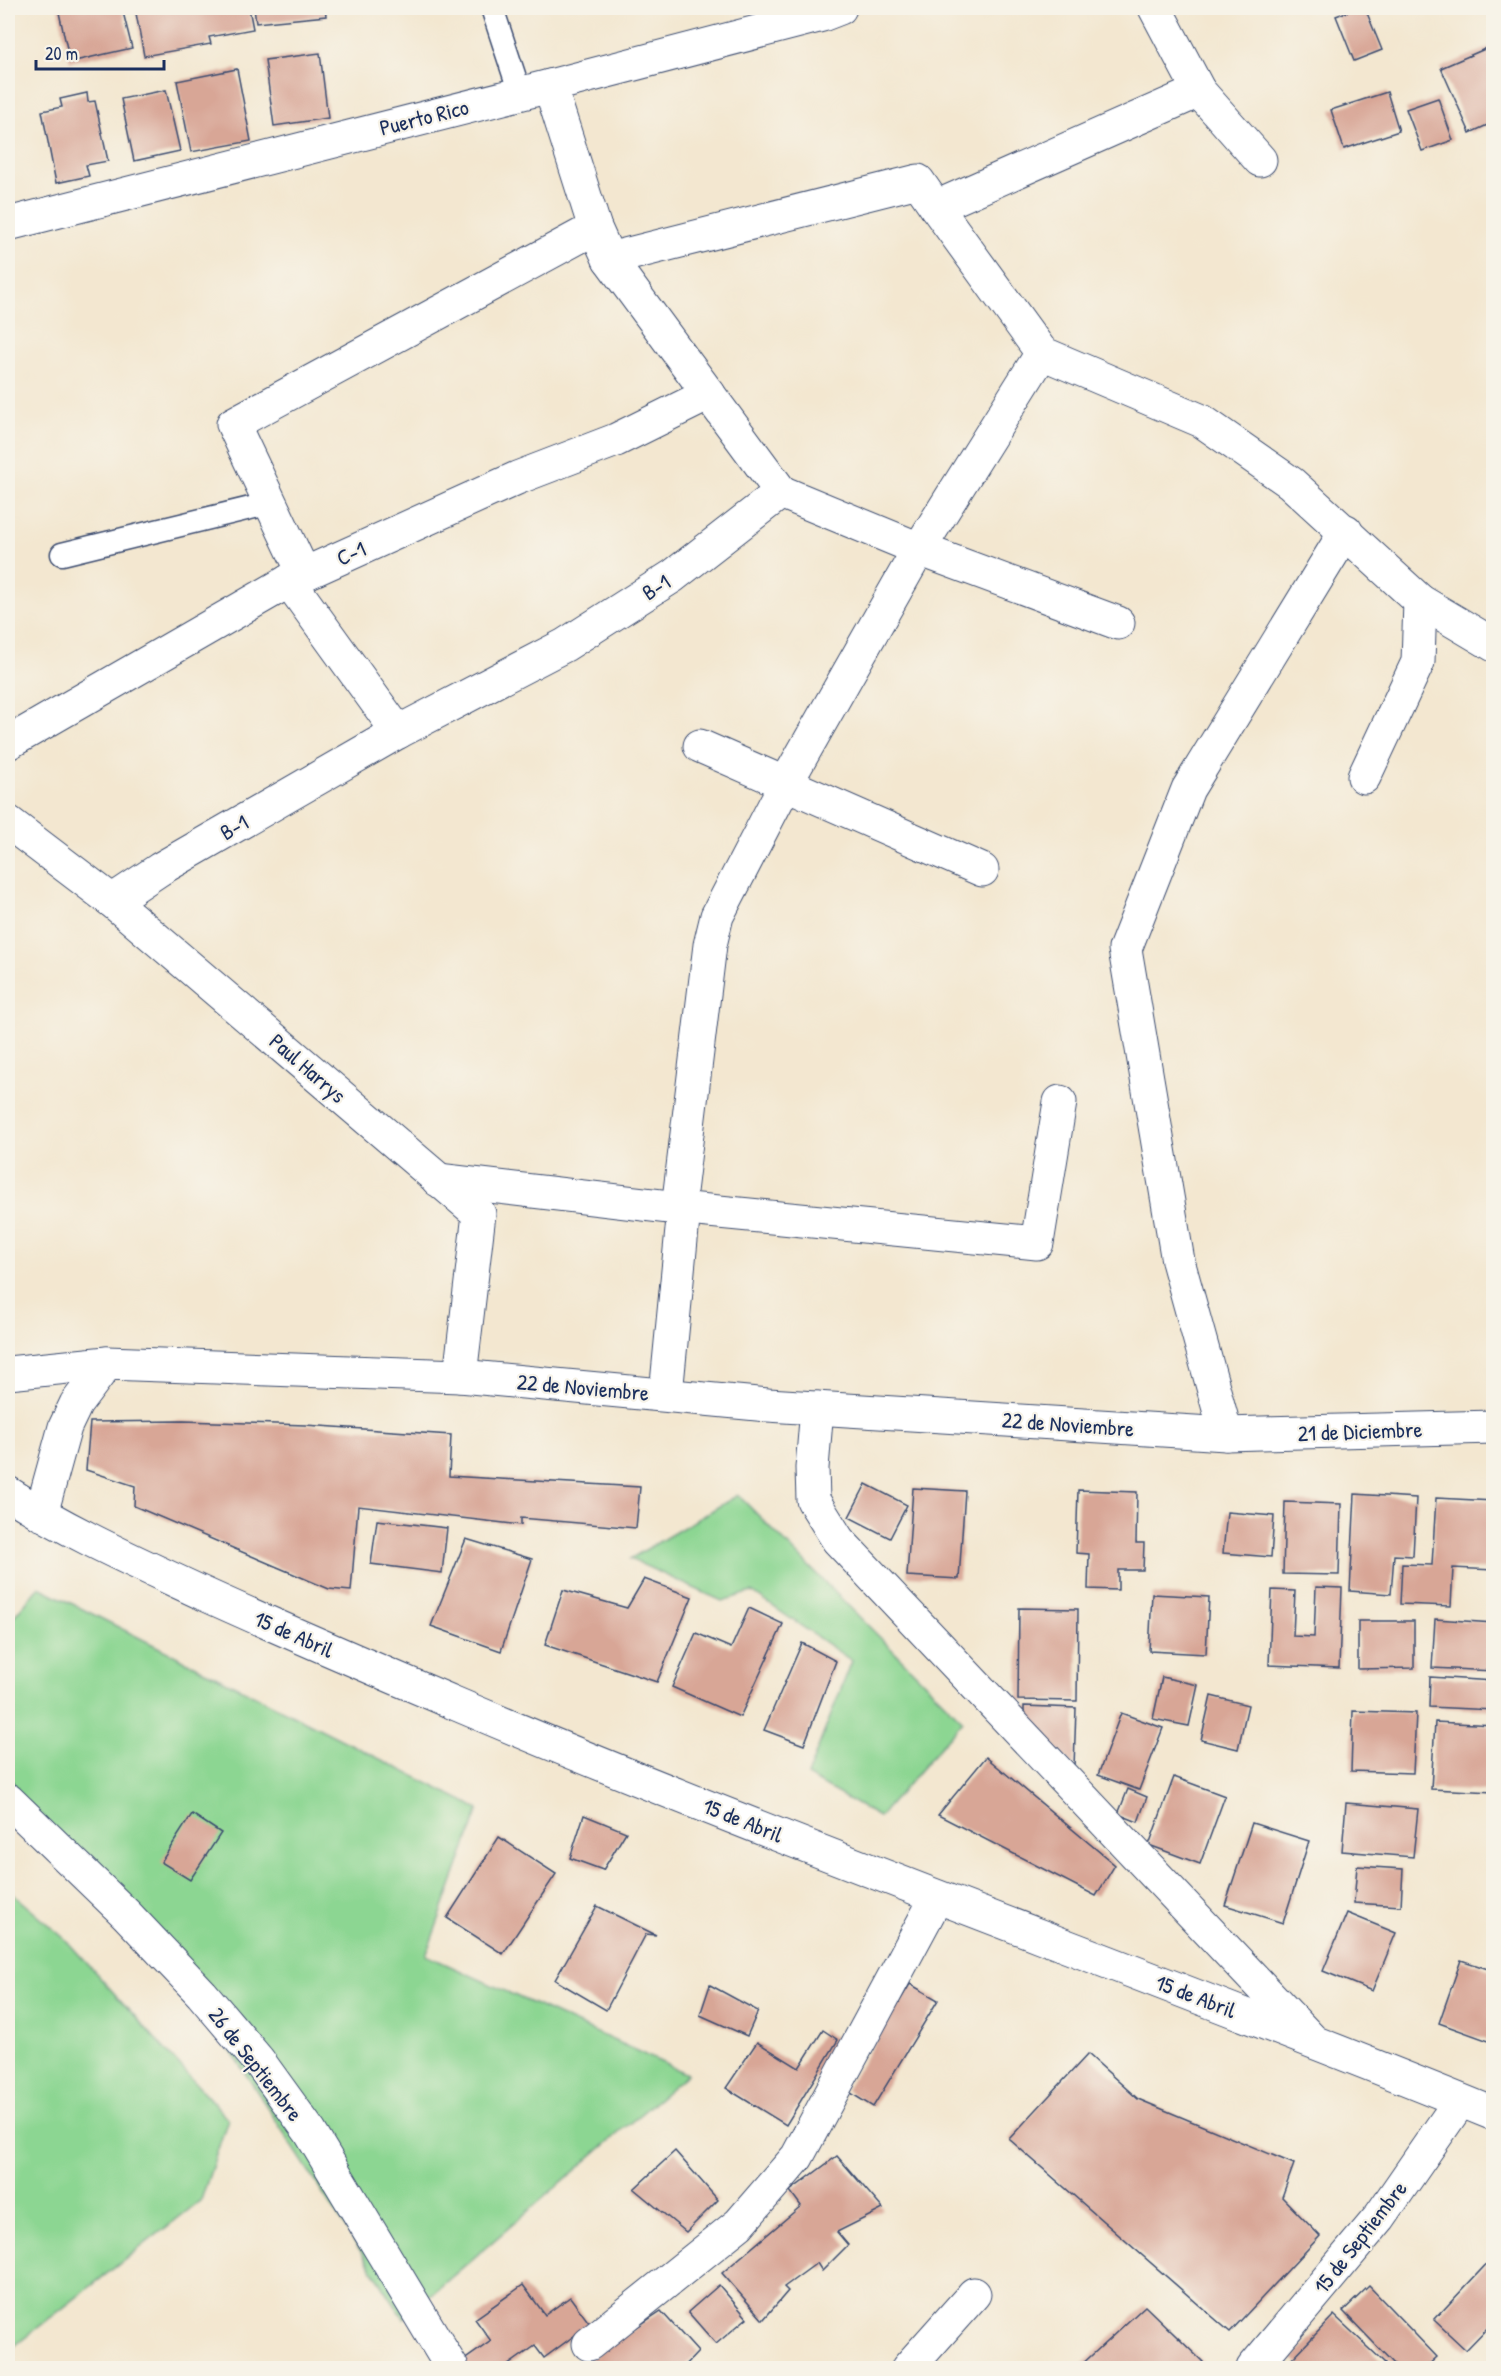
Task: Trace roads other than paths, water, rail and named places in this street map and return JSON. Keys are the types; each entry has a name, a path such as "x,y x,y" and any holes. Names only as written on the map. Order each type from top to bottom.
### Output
{"street":[{"path":"1155,8 1199,91 1260,160"},
{"name":"Puerto Rico","path":"8,224 535,89 828,10"},
{"path":"535,89 609,259 781,492 919,549 1118,623"},
{"path":"936,207 1199,91"},
{"path":"609,259 918,181 1042,353 1202,421 1291,483 1420,601 1494,645"},
{"path":"398,732 296,578 271,503 234,424 595,228"},
{"path":"666,1394 681,1209 710,945 717,916 786,783 919,549 1042,353"},
{"name":"C-1","path":"8,743 296,578 517,478 616,440 709,394"},
{"name":"B-1","path":"112,901 160,869 398,732 565,645 673,576 781,492"},
{"path":"1226,1434 1178,1261 1125,949 1188,789 1346,531"},
{"path":"1364,777 1418,662 1420,601"},
{"path":"700,746 982,870"},
{"name":"Paul Harrys","path":"8,822 112,901 479,1214 460,1376"},
{"path":"438,1180 681,1209 1037,1243 1060,1102"},
{"path":"40,1514 65,1427 76,1404 108,1363"},
{"name":"22 de Noviembre","path":"8,1373 108,1363 460,1376 768,1405 1226,1434"},
{"path":"817,1408 812,1468 813,1500 838,1540 1311,2039"},
{"name":"21 de Diciembre","path":"1226,1434 1494,1427"},
{"name":"15 de Abril","path":"8,1493 40,1514 153,1570 315,1644 517,1730 937,1897 1311,2039 1494,2114"},
{"name":"26 de Septiembre","path":"8,1800 127,1915 202,1994 258,2060 310,2132 452,2368"},
{"path":"589,2344 739,2224 797,2157 937,1897"},
{"name":"15 de Septiembre","path":"1253,2368 1379,2218 1460,2101"},
{"path":"908,2368 974,2294"}],"lane":[{"path":"492,8 535,89"},
{"path":"62,554 271,503"}]}
